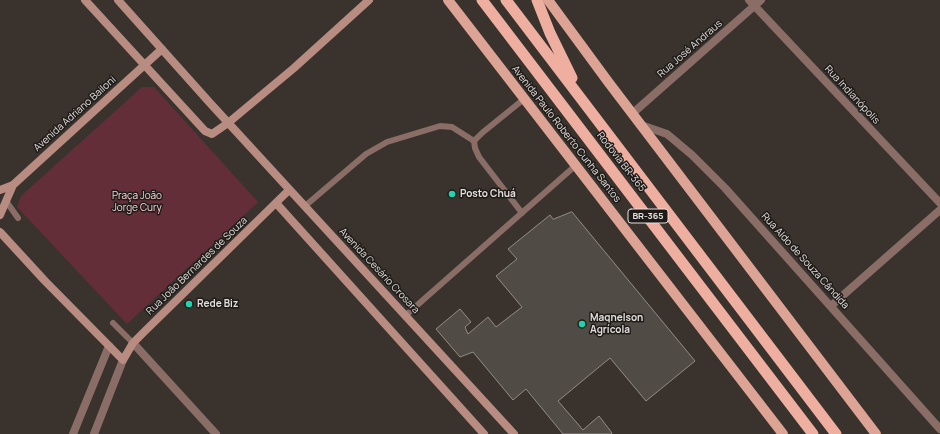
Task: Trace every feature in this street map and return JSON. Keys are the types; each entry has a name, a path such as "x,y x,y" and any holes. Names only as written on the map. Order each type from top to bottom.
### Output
{"highway":[{"name":"Rodovia BR-365","path":"482,0 813,434"},
{"name":"Rodovia BR-365","path":"506,0 836,434"},
{"path":"537,0 560,55 586,105"}],"main road":[{"path":"85,0 205,131 212,134 228,123 294,68 370,0"},
{"name":"Avenida Cesário Crosara","path":"118,0 289,190 406,315 514,434"},
{"name":"Avenida Paulo Roberto Cunha Santos","path":"448,0 783,434"},
{"path":"548,0 876,434"},
{"name":"Avenida Adriano Bailoni","path":"0,190 13,185 162,49"},
{"path":"0,215 13,185"},
{"name":"Rua João Bernardes de Souza","path":"123,360 133,343 289,190"},
{"path":"276,203 484,434"},
{"path":"0,232 123,360"}],"street":[{"name":"Rua José Andraus","path":"633,113 752,3 761,0"},
{"name":"Rua Indianópolis","path":"752,3 940,203"},
{"name":"Rua Aldo de Souza Cândida","path":"641,125 667,134 692,155 725,188 832,305 940,429"},
{"path":"832,305 940,210"},
{"path":"133,343 216,434"},
{"path":"74,434 109,346"},
{"path":"94,434 123,360"}],"lane":[{"path":"474,141 524,99"},
{"path":"305,206 366,154 387,142 440,126 452,127 474,141 475,148 479,156 522,213"},
{"path":"406,315 575,166"},
{"path":"6,201 18,218"},
{"path":"114,323 133,343"}],"green space":[{"name":"Praça João Jorge Cury","path":"142,87 154,87 258,202 127,324 17,207 21,196"}],"building":[{"name":"Maqnelson Agrícola","path":"572,212 695,361 646,401 610,358 558,401 583,430 599,416 612,433 611,434 563,434 526,389 513,400 473,352 460,357 436,329 460,309 471,322 465,327 468,334 488,317 496,327 522,307 496,276 517,259 508,249 550,215 553,219"}],"place":[{"name":"Posto Chuá","path":"452,194"},
{"name":"Rede Biz","path":"189,304"},
{"name":"Maqnelson Agrícola","path":"582,324"}]}
